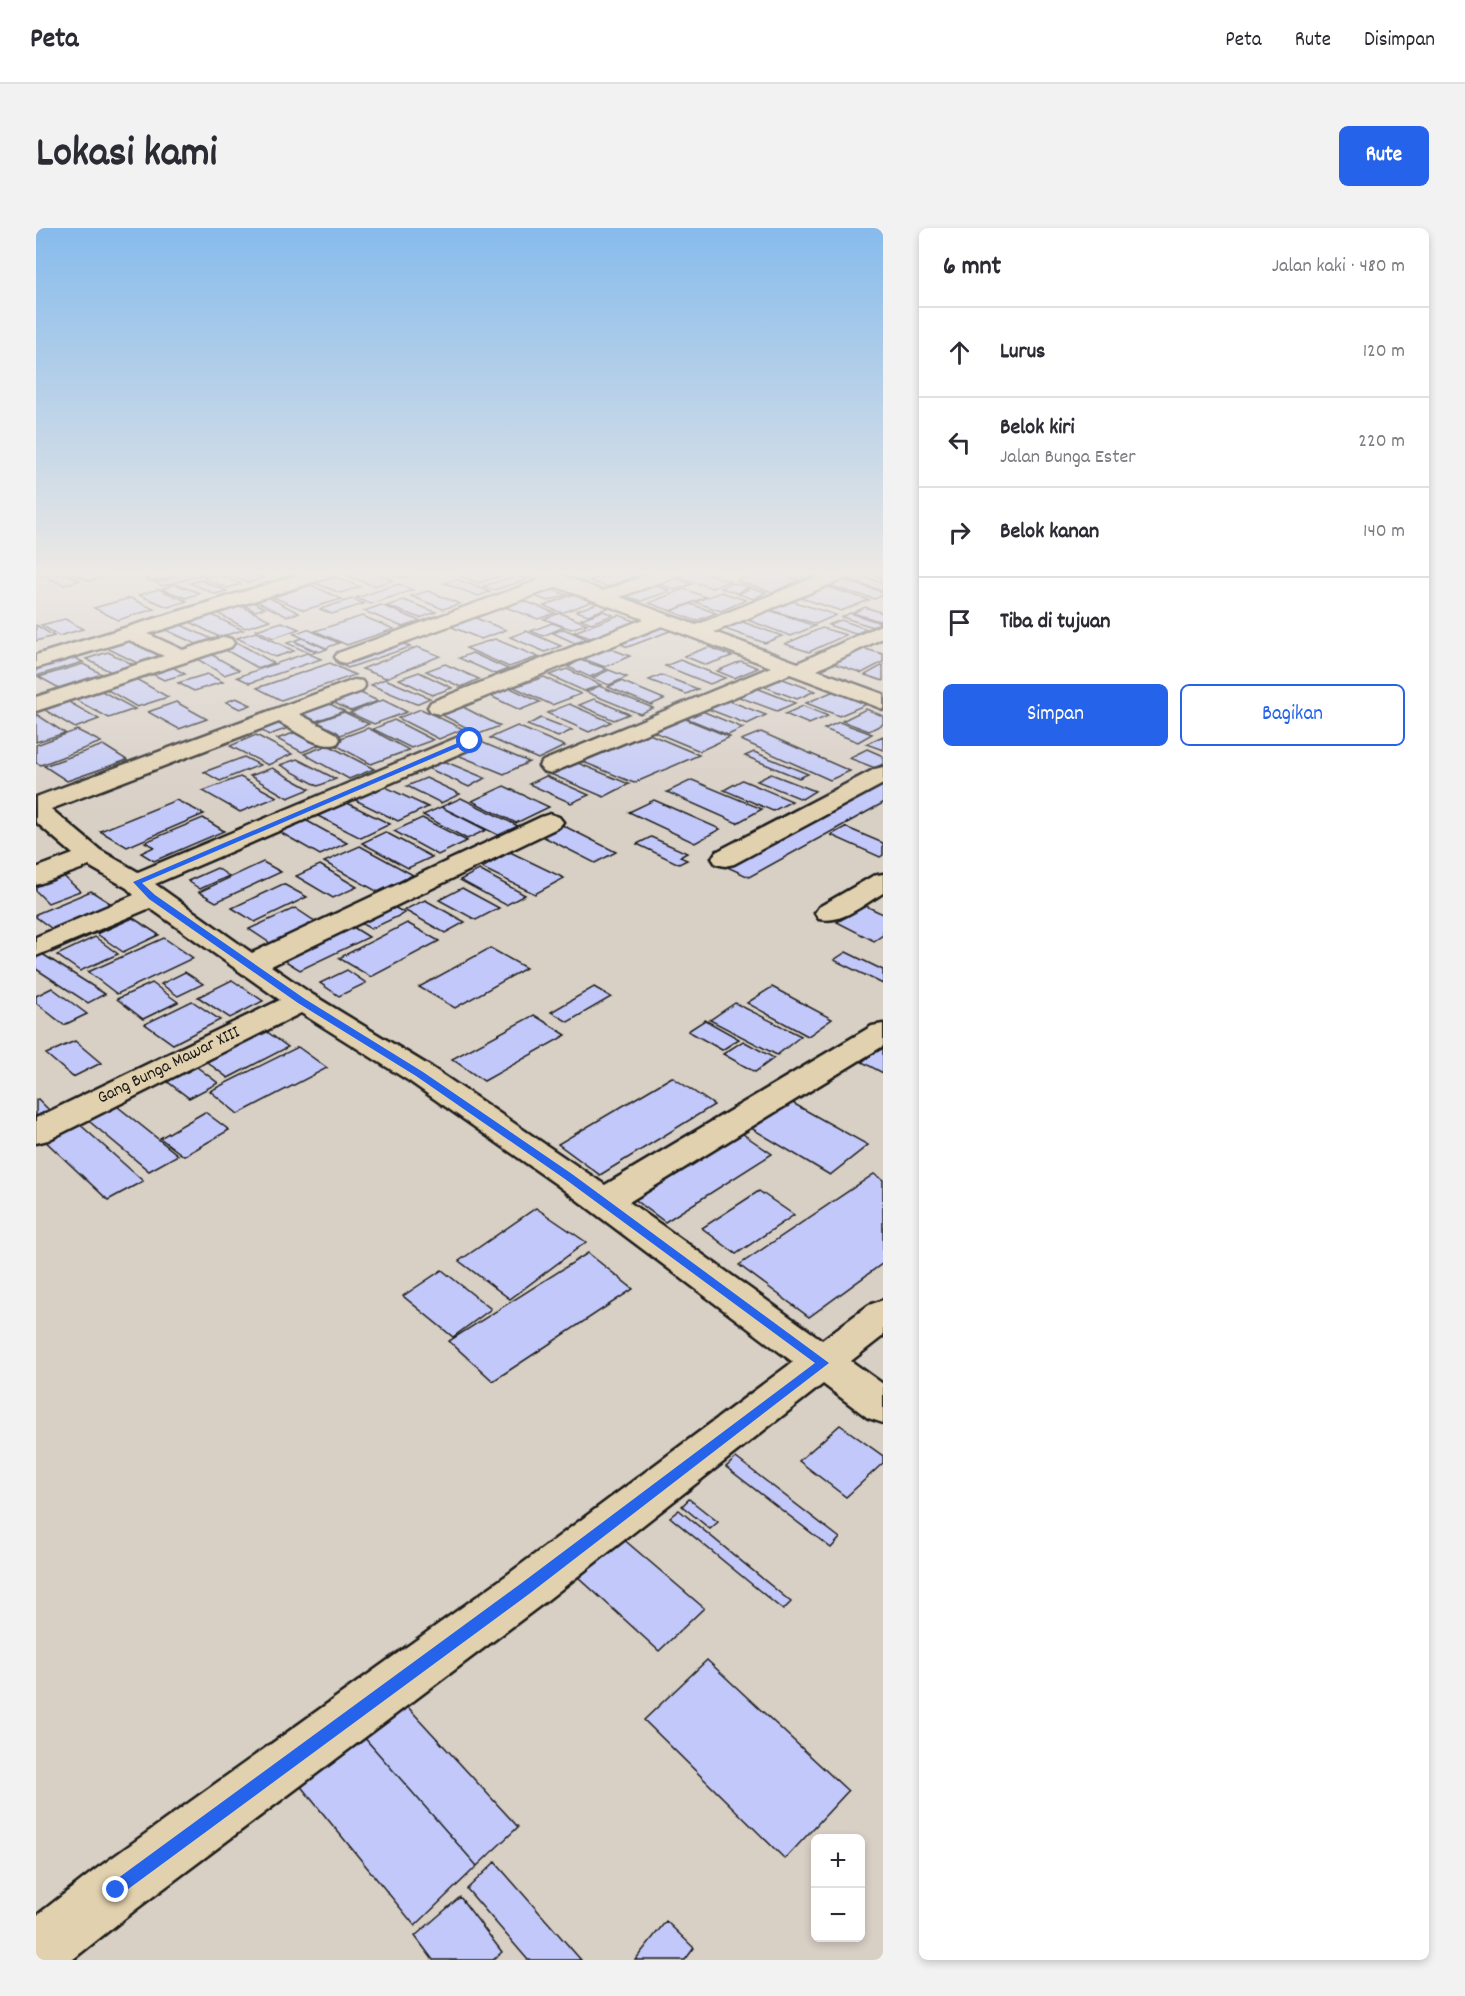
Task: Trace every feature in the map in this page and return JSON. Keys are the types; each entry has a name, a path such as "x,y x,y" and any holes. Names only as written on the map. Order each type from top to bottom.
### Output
{"street":[{"path":"36,662 69,652"},
{"path":"171,652 182,657"},
{"path":"36,704 198,652"},
{"path":"345,657 359,652"},
{"path":"440,707 581,652"},
{"path":"749,652 883,702"},
{"path":"551,766 833,652"},
{"path":"354,686 36,808 91,856 144,890 302,1001 420,1074 603,1202 883,1406"},
{"path":"281,714 329,739"},
{"path":"36,947 144,890 470,741"},
{"path":"725,858 883,774"},
{"path":"249,965 550,822"},
{"path":"36,877 91,856"},
{"path":"828,913 883,882"},
{"name":"Gang Bunga Mawar XIII","path":"36,1132 302,1001"},
{"path":"603,1202 883,1033"},
{"path":"36,1952 125,1883 524,1590 883,1315"}],"building":[{"path":"108,652 136,666 113,673 86,659"},
{"path":"115,652 167,653 137,663"},
{"path":"207,652 239,670 224,675 192,656"},
{"path":"229,652 254,652 274,663 258,668"},
{"path":"265,652 291,652 275,657"},
{"path":"370,652 396,652 348,668 337,663"},
{"path":"405,652 429,652 440,656 386,678 362,669"},
{"path":"475,652 526,652 538,657 509,667"},
{"path":"590,652 619,652 630,656 605,667 578,657"},
{"path":"696,652 721,652 732,656 706,665 684,656"},
{"path":"854,652 883,654 883,662 862,673 832,663"},
{"path":"307,653 321,659 250,683 237,677"},
{"path":"472,653 508,669 495,674 459,658"},
{"path":"71,656 83,662 36,676 36,668"},
{"path":"580,660 607,669 590,677 568,667"},
{"path":"680,660 725,678 710,684 665,666"},
{"path":"741,661 758,668 734,678 717,671"},
{"path":"330,663 355,675 281,700 257,688"},
{"path":"83,664 102,674 59,688 39,677"},
{"path":"445,664 479,679 461,687 426,671"},
{"path":"169,665 185,674 164,680 148,672"},
{"path":"883,665 883,681 865,675"},
{"path":"567,669 601,685 584,691 549,675"},
{"path":"609,670 627,677 609,685 592,678"},
{"path":"419,672 452,688 432,695 399,679"},
{"path":"207,674 223,682 194,691 178,683"},
{"path":"661,675 698,689 686,694 649,680"},
{"path":"775,676 815,691 797,699 757,684"},
{"path":"544,677 581,694 552,705 514,687"},
{"path":"136,679 168,697 137,707 106,689"},
{"path":"385,679 430,698 416,704 371,685"},
{"path":"621,681 664,699 651,705 608,687"},
{"path":"504,685 540,702 520,710 484,693"},
{"path":"599,686 653,708 640,714 586,692"},
{"path":"754,687 795,703 777,711 736,696"},
{"path":"98,689 135,709 109,718 72,698"},
{"path":"352,689 378,701 351,711 326,699"},
{"path":"834,691 867,704 839,716 806,703"},
{"path":"236,698 251,705 240,709 226,702"},
{"path":"594,699 629,714 614,720 579,705"},
{"path":"383,700 407,712 374,724 350,713"},
{"path":"727,700 766,715 747,724 708,709"},
{"path":"67,701 99,719 75,728 43,709"},
{"path":"324,701 344,711 311,723 291,713"},
{"path":"176,702 207,719 179,729 148,712"},
{"path":"569,704 611,722 589,732 547,713"},
{"path":"803,706 828,716 809,724 785,714"},
{"path":"463,707 500,726 479,734 442,715"},
{"path":"421,709 463,729 439,739 398,718"},
{"path":"866,709 883,716 883,724 869,731 842,721"},
{"path":"702,711 743,728 728,735 686,718"},
{"path":"344,712 369,724 338,736 314,723"},
{"path":"36,714 65,733 36,742"},
{"path":"678,716 730,737 700,751 647,729"},
{"path":"541,718 572,730 558,737 527,725"},
{"path":"284,720 294,726 269,735 259,729"},
{"path":"394,720 433,740 411,748 373,729"},
{"path":"839,722 872,734 858,742 824,729"},
{"path":"517,726 565,746 538,759 490,738"},
{"path":"368,728 409,750 371,764 330,742"},
{"path":"77,730 101,742 41,765 36,763 36,745"},
{"path":"302,730 327,742 302,752 277,739"},
{"path":"761,732 850,771 830,780 741,740"},
{"path":"647,733 699,755 634,783 581,761"},
{"path":"256,735 292,754 268,765 230,746"},
{"path":"883,736 883,750 866,744"},
{"path":"481,742 529,762 504,774 455,754"},
{"path":"103,745 127,760 67,781 44,766"},
{"path":"328,745 374,769 349,779 304,754"},
{"path":"867,749 883,756 883,764 875,768 849,758"},
{"path":"754,752 808,774 799,778 745,756"},
{"path":"244,757 260,765 220,781 204,772"},
{"path":"297,759 336,779 318,786 280,765"},
{"path":"439,759 485,778 469,787 423,766"},
{"path":"573,761 629,784 604,797 548,773"},
{"path":"272,768 310,789 288,798 250,776"},
{"path":"771,774 815,791 802,799 757,781"},
{"path":"546,776 589,795 571,803 529,784"},
{"path":"240,777 277,797 240,812 203,791"},
{"path":"426,778 460,794 441,803 407,786"},
{"path":"692,780 762,809 737,823 667,792"},
{"path":"742,780 792,801 773,811 724,790"},
{"path":"883,780 883,803 749,877 725,866"},
{"path":"379,784 428,807 398,821 349,797"},
{"path":"504,786 549,807 516,823 472,801"},
{"path":"461,798 520,827 500,836 441,807"},
{"path":"176,800 204,814 127,847 100,831"},
{"path":"341,800 390,824 361,838 312,813"},
{"path":"654,800 720,829 695,843 629,812"},
{"path":"441,807 486,830 467,839 423,815"},
{"path":"298,816 347,843 320,855 271,827"},
{"path":"203,818 224,831 154,861 141,853 154,847 145,842"},
{"path":"422,818 467,841 438,855 394,831"},
{"path":"560,824 616,852 595,863 538,834"},
{"path":"845,827 883,843 883,855 880,857 831,835"},
{"path":"385,832 432,857 408,868 362,843"},
{"path":"651,837 687,853 680,857 687,860 679,864 637,844"},
{"path":"360,846 413,875 378,892 324,862"},
{"path":"510,852 564,878 535,894 482,868"},
{"path":"263,862 281,872 216,902 199,892"},
{"path":"320,865 357,887 333,898 296,876"},
{"path":"217,868 229,876 200,889 188,881"},
{"path":"479,870 525,895 506,905 460,880"},
{"path":"60,873 80,891 48,903 36,891 36,881"},
{"path":"283,884 307,897 255,922 232,908"},
{"path":"462,888 499,908 476,920 439,900"},
{"path":"91,891 113,905 55,931 36,917 36,914"},
{"path":"425,900 465,922 445,933 404,910"},
{"path":"386,903 405,913 371,929 353,919"},
{"path":"866,906 883,914 883,935 874,941 837,922"},
{"path":"295,908 322,926 276,947 249,929"},
{"path":"112,916 121,922 51,953 42,947"},
{"path":"133,918 159,935 123,952 97,934"},
{"path":"407,923 439,941 371,977 339,958"},
{"path":"348,924 369,937 300,970 279,957"},
{"path":"95,937 118,954 80,971 57,955"},
{"path":"164,938 193,958 117,994 88,972"},
{"path":"490,948 526,968 455,1008 419,987"},
{"path":"36,950 105,994 88,1003 36,969"},
{"path":"846,952 883,970 883,984 834,960"},
{"path":"347,970 366,983 339,996 320,983"},
{"path":"185,972 203,984 178,996 161,984"},
{"path":"232,980 263,1001 230,1018 198,997"},
{"path":"152,983 178,1002 143,1019 117,999"},
{"path":"594,987 611,997 568,1022 551,1012"},
{"path":"772,987 832,1019 808,1036 747,1003"},
{"path":"52,988 87,1014 64,1025 36,1003 36,996"},
{"path":"192,1001 220,1020 173,1044 145,1024"},
{"path":"735,1003 801,1036 777,1055 710,1020"},
{"path":"534,1015 566,1035 484,1081 452,1059"},
{"path":"705,1020 739,1039 722,1050 688,1031"},
{"path":"259,1026 288,1047 228,1078 199,1056"},
{"path":"75,1041 101,1063 73,1077 46,1054"},
{"path":"743,1041 774,1058 755,1072 723,1054"},
{"path":"883,1046 883,1073 862,1062"},
{"path":"298,1047 327,1068 238,1114 210,1091"},
{"path":"189,1061 218,1083 189,1098 160,1076"},
{"path":"672,1077 714,1105 600,1175 558,1144"},
{"path":"38,1099 50,1111 36,1117 36,1100"},
{"path":"789,1101 868,1145 830,1175 751,1128"},
{"path":"113,1103 178,1155 149,1171 84,1117"},
{"path":"205,1112 229,1130 184,1156 160,1138"},
{"path":"76,1121 143,1181 108,1200 42,1138"},
{"path":"740,1132 772,1154 665,1222 633,1198"},
{"path":"874,1174 883,1180 883,1263 809,1317 739,1265"},
{"path":"759,1191 794,1215 736,1254 702,1228"},
{"path":"536,1208 586,1242 510,1299 459,1261"},
{"path":"588,1253 633,1289 493,1381 449,1341"},
{"path":"442,1270 491,1309 453,1337 403,1296"},
{"path":"840,1425 883,1456 883,1463 846,1497 799,1461"},
{"path":"736,1458 840,1538 831,1548 726,1467"},
{"path":"689,1499 718,1522 710,1529 682,1506"},
{"path":"679,1510 791,1602 783,1610 670,1517"},
{"path":"622,1538 704,1608 659,1651 577,1576"},
{"path":"707,1660 848,1791 785,1859 644,1720"},
{"path":"395,1693 518,1827 477,1866 355,1727"},
{"path":"355,1727 477,1866 415,1926 294,1778"},
{"path":"495,1862 581,1960 528,1960 467,1889"},
{"path":"460,1897 502,1952 493,1960 433,1960 415,1936"},
{"path":"666,1921 694,1948 685,1960 635,1960"}],"route":[{"path":"116,1890 524,1590 823,1363 568,1176 420,1074 302,1001 249,965 152,897 137,882 470,741"}]}
